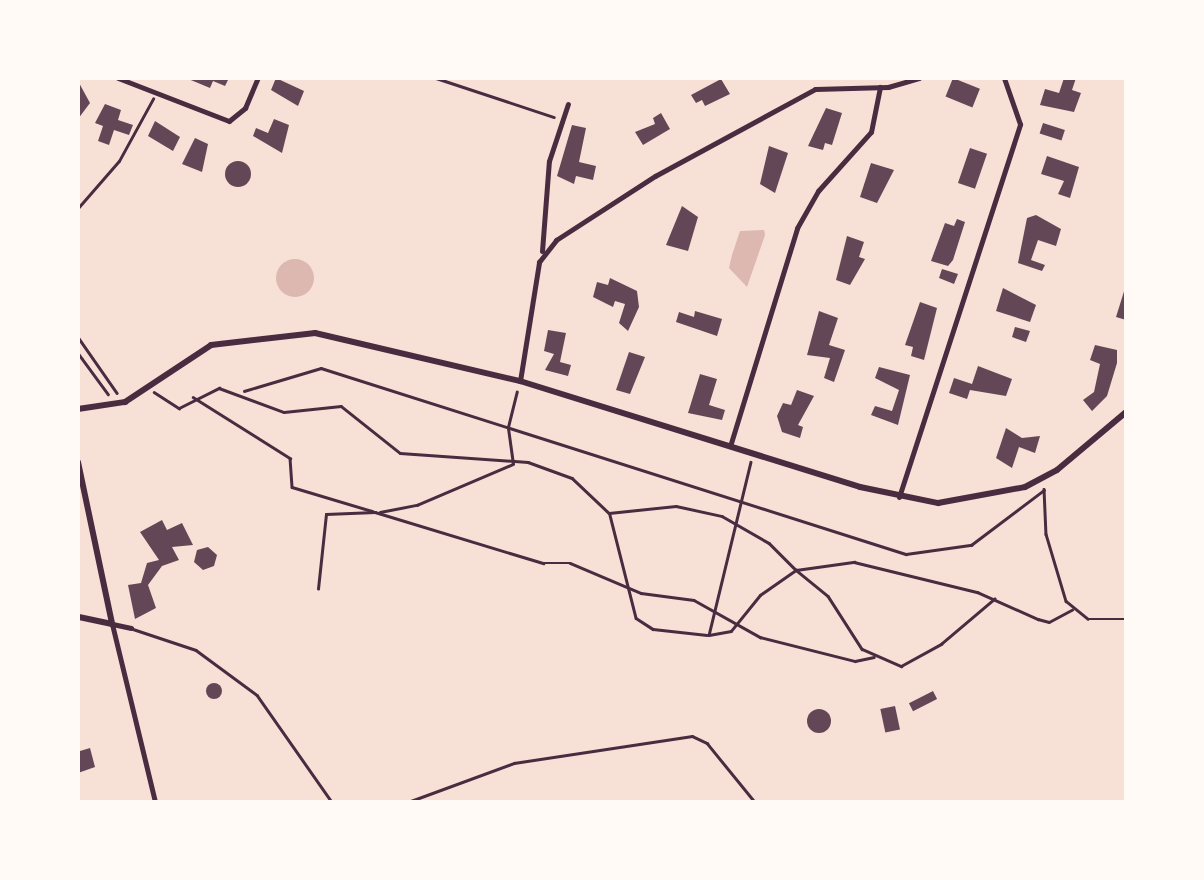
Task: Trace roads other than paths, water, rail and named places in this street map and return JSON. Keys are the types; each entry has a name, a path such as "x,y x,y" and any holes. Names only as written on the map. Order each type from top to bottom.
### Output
{"street":[{"path":"118,78 229,121 244,108 258,78"},
{"path":"542,254 655,176 815,89 880,87 919,78"},
{"path":"899,498 1020,124 1004,78"},
{"path":"731,443 798,228 818,190 872,132 880,87"},
{"path":"520,380 542,254 549,161 568,104"},
{"path":"78,409 116,404 148,388 211,344 303,332 520,380 899,498 976,500 1041,479 1126,412"},
{"path":"78,462 155,802"},
{"path":"78,617 131,628"}],"lane":[{"path":"131,628 196,650 256,695 332,802"},
{"path":"408,802 514,763 692,736 707,744 754,802"}]}
